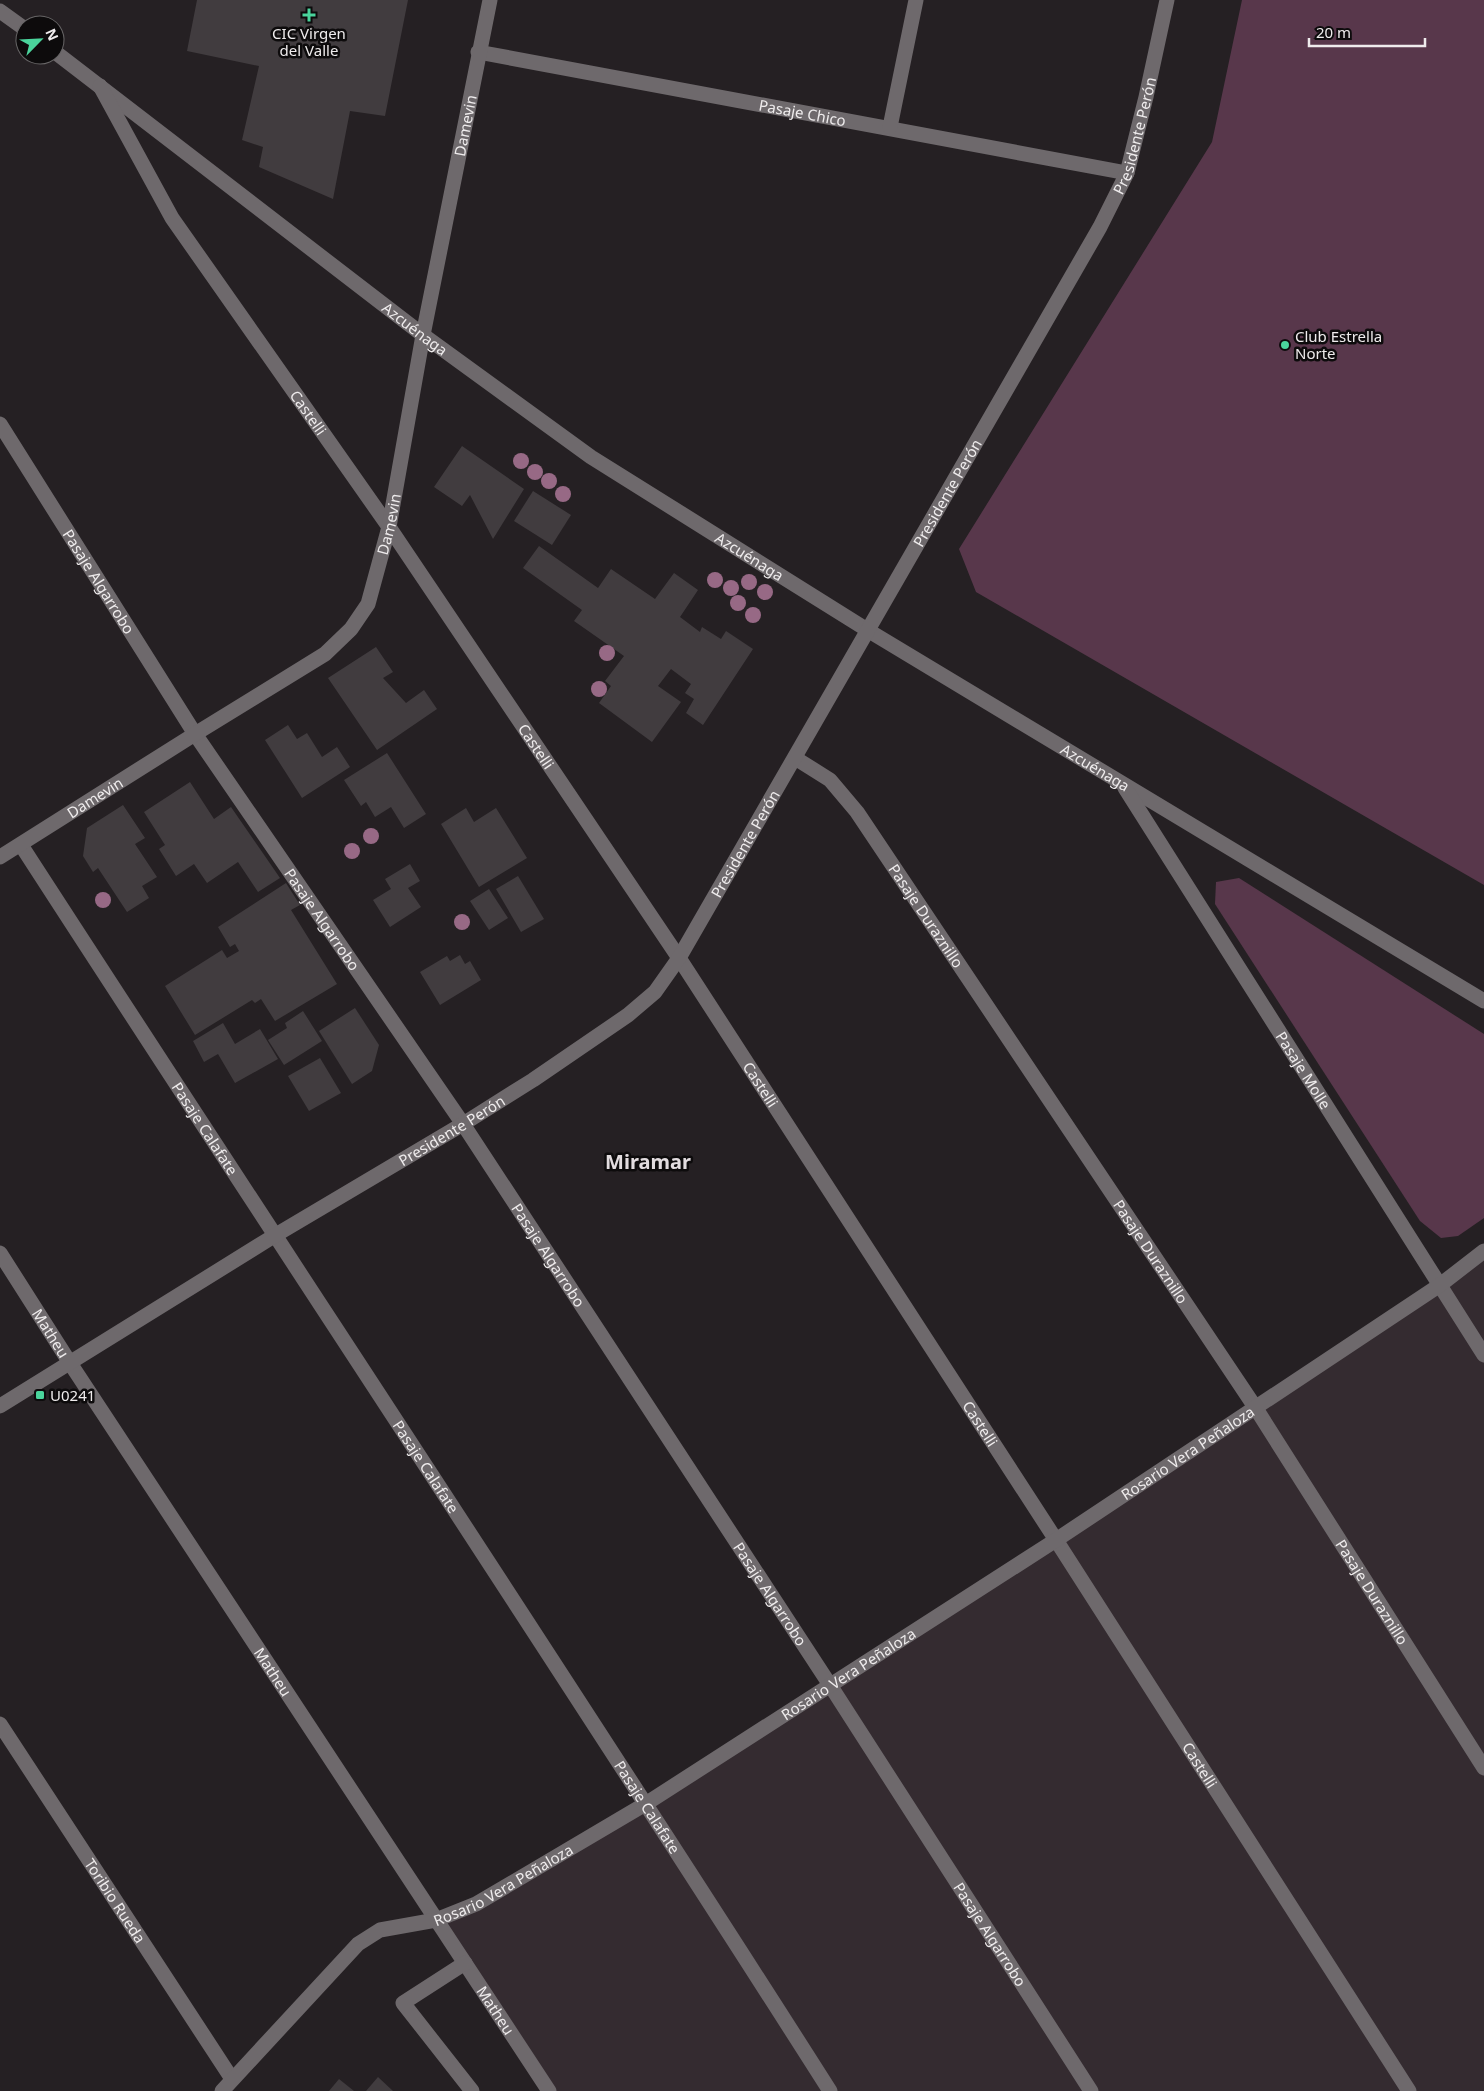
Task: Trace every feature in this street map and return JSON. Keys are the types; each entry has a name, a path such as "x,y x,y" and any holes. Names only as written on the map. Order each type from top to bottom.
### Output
{"street":[{"name":"Damevin","path":"0,858 325,654 351,629 368,604 389,528 423,335 478,52 490,0"},
{"path":"890,127 916,0"},
{"name":"Presidente Perón","path":"0,1406 274,1236 533,1080 628,1015 655,992 679,958 1100,227 1127,173 1167,0"},
{"path":"0,11 15,22"},
{"name":"Pasaje Chico","path":"478,52 890,127 1127,173"},
{"name":"Azcuénaga","path":"65,60 423,335 591,457 869,631 1484,1001"},
{"name":"Castelli","path":"100,86 172,218 389,528 679,958 1056,1540 1408,2091"},
{"name":"Pasaje Algarrobo","path":"0,424 195,734 462,1124 830,1685 1090,2091"},
{"name":"Pasaje Duraznillo","path":"795,758 830,780 857,812 1254,1407 1484,1768"},
{"name":"Pasaje Molle","path":"1122,784 1484,1355"},
{"name":"Pasaje Calafate","path":"21,844 274,1236 647,1803 830,2091"},
{"name":"Rosario Vera Peñaloza","path":"222,2091 358,1944 380,1930 436,1920 476,1904 647,1803 1056,1540 1440,1285 1484,1251"},
{"name":"Matheu","path":"0,1252 70,1363 548,2091"},
{"name":"Toribio Rueda","path":"0,1724 232,2079"},
{"path":"465,1963 403,2003 472,2091"}],"shaded area":[{"name":"Club Estrella Norte","path":"1242,0 1484,0 1484,885 976,592 959,549 1212,142"},
{"path":"1239,878 1484,1034 1484,1218 1458,1236 1441,1238 1420,1221 1215,904 1216,882"},
{"path":"1484,1251 1484,2091 549,2091 436,1920 647,1803"}],"building":[{"path":"197,0 408,0 385,116 350,111 333,199 259,167 263,147 242,140 259,66 187,51"},
{"path":"462,446 524,489 493,539 470,495 462,506 434,487"},
{"path":"533,491 571,515 552,545 514,521"},
{"path":"539,546 598,588 611,569 655,599 674,573 698,590 680,617 700,632 702,627 721,639 726,631 753,649 703,725 686,713 694,699 685,693 691,684 671,669 658,686 681,702 652,742 599,703 611,686 605,681 624,656 574,621 582,610 523,568"},
{"path":"376,647 393,672 383,678 406,703 424,690 437,709 377,750 328,678"},
{"path":"288,725 297,739 307,733 322,757 337,747 350,767 302,798 265,740"},
{"path":"387,753 426,814 404,828 391,807 375,817 366,802 361,806 344,780"},
{"path":"190,782 214,819 231,807 280,878 258,892 238,862 207,883 194,864 176,876 159,849 165,845 144,812"},
{"path":"123,805 145,838 135,844 157,877 142,886 149,898 127,912 98,868 93,872 83,856 87,828"},
{"path":"466,808 474,822 496,808 527,858 479,887 441,824"},
{"path":"410,864 420,881 408,888 421,907 390,927 373,900 391,889 385,879"},
{"path":"518,876 544,919 521,932 496,889"},
{"path":"286,883 300,905 291,910 337,984 275,1021 261,999 255,1003 252,1000 195,1035 165,986 222,950 227,958 239,951 235,944 230,947 218,927"},
{"path":"489,889 508,918 489,930 470,901"},
{"path":"460,955 465,964 470,961 481,980 440,1005 420,972 447,956 450,961"},
{"path":"355,1008 379,1045 372,1071 352,1084 319,1031"},
{"path":"303,1011 322,1041 284,1065 268,1040 287,1028 285,1023"},
{"path":"223,1023 235,1044 260,1029 278,1059 235,1083 218,1054 204,1062 193,1041"},
{"path":"320,1058 341,1093 309,1111 288,1076"},
{"path":"378,2077 393,2091 366,2091"},
{"path":"339,2079 354,2091 329,2091"}],"place":[{"name":"CIC Virgen del Valle","path":"309,15"},
{"name":"Club Estrella Norte","path":"1285,345"},
{"name":"U0241","path":"40,1395"}],"district":[{"name":"Miramar","path":"648,1161"}]}
